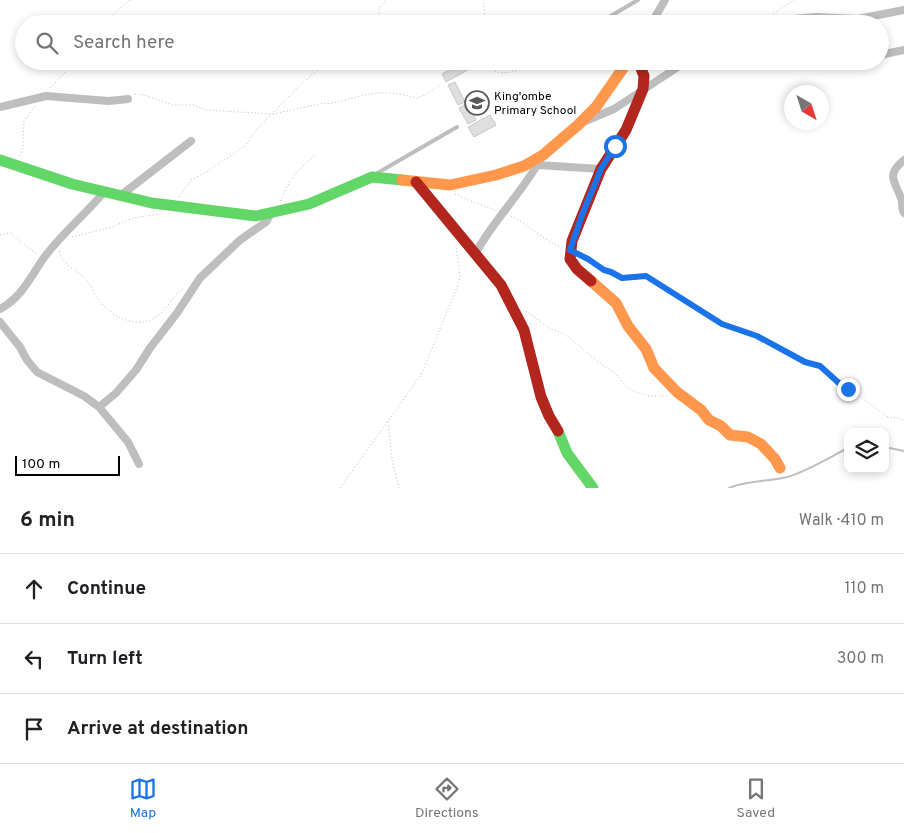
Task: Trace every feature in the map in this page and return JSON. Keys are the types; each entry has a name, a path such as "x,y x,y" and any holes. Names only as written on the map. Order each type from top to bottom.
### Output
{"street":[{"path":"656,15 665,0"},
{"path":"878,15 904,10"},
{"path":"889,53 904,50"},
{"path":"475,254 540,160 579,124 602,99 622,70"},
{"path":"642,70 644,76 643,89 626,130 601,169 582,215 570,250 570,259 577,269 616,303 628,326 646,349 654,368 680,394 701,410 709,420 721,426 730,435 748,437 761,444 775,459 780,468"},
{"path":"579,124 614,109 673,70"},
{"path":"0,107 42,96 109,101 128,99"},
{"path":"120,196 191,141"},
{"path":"0,160 72,184 120,196 173,206 256,216 309,204 355,183 372,178 450,185 496,174 540,160 601,169"},
{"path":"904,160 894,170 892,176 901,198 901,208 904,213"},
{"path":"416,182 501,285 509,298 524,330 541,397 549,416 567,453 593,488"},
{"path":"0,309 14,300 22,291 43,258 104,192"},
{"path":"99,407 116,393 136,370 200,278 232,247 266,222 273,213"},
{"path":"0,322 20,346 27,360 37,372 84,396 99,407 128,442 139,464"}],"lane":[{"path":"612,15 638,0"},
{"path":"372,178 382,169 457,128"}],"path":[{"path":"113,15 130,0"},
{"path":"379,15 379,8 386,0"},
{"path":"483,0 485,15"},
{"path":"773,14 794,0"},
{"path":"16,166 22,152 24,121 42,96 57,82 65,70"},
{"path":"173,206 191,180 245,146 257,129 305,80 318,70"},
{"path":"492,70 503,74 516,70"},
{"path":"128,99 132,95 140,93 173,105 187,104 206,110 273,114 324,103 330,104 364,95 394,93 417,98 440,85"},
{"path":"273,213 294,174 316,155"},
{"path":"450,185 452,192 503,212 527,225 549,242 588,259 604,270 622,278 646,276 722,324 757,336 805,362 820,366 840,384 888,417 899,418 904,421"},
{"path":"162,213 133,218 112,227 59,242 60,256 87,280 96,296 109,310 127,321 136,323 152,320 161,314 172,297 184,288"},
{"path":"0,235 10,233 43,258"},
{"path":"340,488 421,375 451,305 460,276 456,246"},
{"path":"522,308 549,328 565,334 593,358 616,374 626,386 635,392 665,397 680,394"},
{"path":"388,421 392,459 399,488"}],"building":[{"path":"449,70 468,70 446,82 442,74"},
{"path":"455,82 465,102 458,105 448,85"},
{"path":"467,103 476,120 468,124 459,108"},
{"path":"490,115 496,125 474,137 468,127"}],"waterway":[{"path":"889,448 904,451"},
{"path":"729,488 787,477 810,468 844,450"}],"traffic: fast":[{"path":"0,160 72,184 152,203 256,216 309,204 372,177 402,180"},
{"path":"558,431 567,453 593,488"}],"traffic: slow":[{"path":"402,180 450,185 496,175 524,166 543,155 578,125 596,107 622,70"},
{"path":"591,281 616,303 628,326 646,349 654,368 677,392 701,410 709,420 721,426 730,435 748,437 761,444 775,459 780,468"}],"traffic: jam":[{"path":"591,281 577,269 570,259 572,241 601,169 626,130 643,89 644,76 642,70"},
{"path":"416,182 501,285 524,330 541,397 558,431"}],"place":[{"name":"King'ombe Primary School","path":"477,103"}],"route":[{"path":"615,146 601,169 570,250 622,278 646,276 722,324 757,336 805,362 820,366 848,389"}]}
